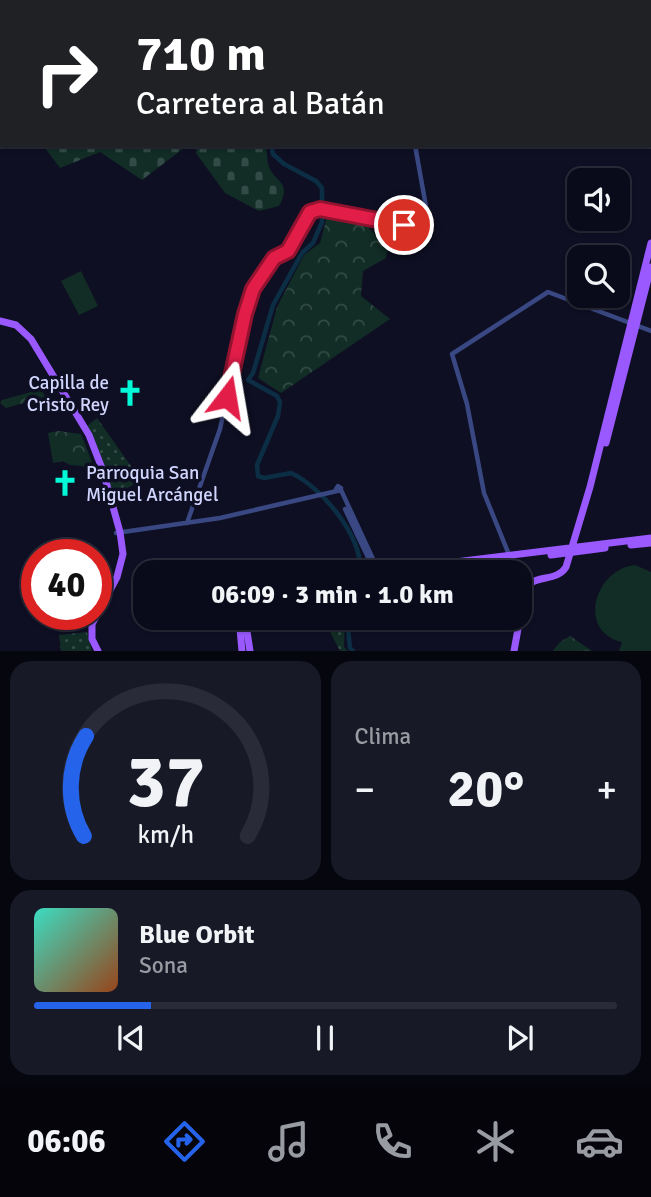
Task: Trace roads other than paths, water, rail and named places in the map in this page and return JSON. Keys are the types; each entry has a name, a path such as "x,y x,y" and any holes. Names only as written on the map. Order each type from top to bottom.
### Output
{"main road":[{"path":"635,324 651,243"},
{"path":"532,586 539,581 561,577 567,571 651,267"},
{"path":"0,323 24,335 71,412 101,471 124,550 121,567 92,624 92,639 96,651"},
{"path":"112,577 118,566 118,533"},
{"path":"480,560 651,540"},
{"path":"490,560 510,557"},
{"path":"532,582 567,571"},
{"path":"89,630 96,651"},
{"path":"240,630 243,651"},
{"path":"247,630 250,651"},
{"path":"512,651 516,630"}],"street":[{"path":"187,523 219,429 253,289 274,258 288,251 310,212 320,209 423,230 427,227 428,218 415,147"},
{"path":"511,560 481,482 467,404 452,354 548,292 651,331"},
{"path":"118,533 220,518 338,490 368,560"}],"waterway":[{"path":"271,147 273,154 284,164 316,181 322,188 322,222 313,243 302,253 273,305 253,373 248,380 277,396 280,402 278,416 257,465 258,476 264,478 291,473 315,489 348,529 359,560"},
{"path":"348,630 350,648 353,651"}],"place":[{"name":"Capilla de Cristo Rey","path":"130,393"},
{"name":"Parroquia San Miguel Arcángel","path":"65,483"}]}
